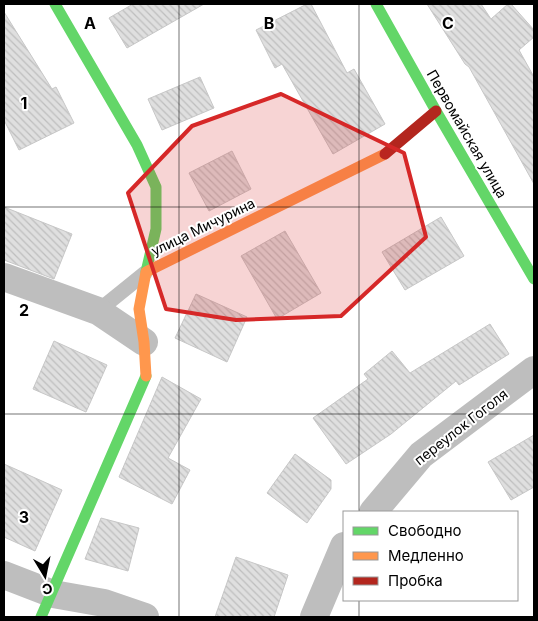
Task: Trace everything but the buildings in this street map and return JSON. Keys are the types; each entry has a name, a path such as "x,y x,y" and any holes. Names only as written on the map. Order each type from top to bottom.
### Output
{"street":[{"path":"55,4 136,145 156,187 156,229 146,272"},
{"name":"Первомайская улица","path":"376,4 534,279"},
{"name":"улица Мичурина","path":"47,605 147,375 139,309 146,272 389,152 436,111"},
{"path":"4,277 98,311 144,342"},
{"name":"переулок Гоголя","path":"374,511 421,456 534,370"},
{"path":"314,617 343,548"},
{"path":"4,575 47,605 104,603 145,617"}],"lane":[{"path":"98,311 146,272"}],"highlighted area":[{"path":"281,94 404,153 426,237 341,316 236,320 166,309 128,193 192,126"}],"traffic: fast":[{"path":"55,4 137,145 156,187 156,229 146,272"},
{"path":"376,4 534,279"},
{"path":"41,617 146,376"}],"traffic: slow":[{"path":"146,376 144,342 139,309 146,272 385,154"}],"traffic: jam":[{"path":"385,154 436,111"}]}
